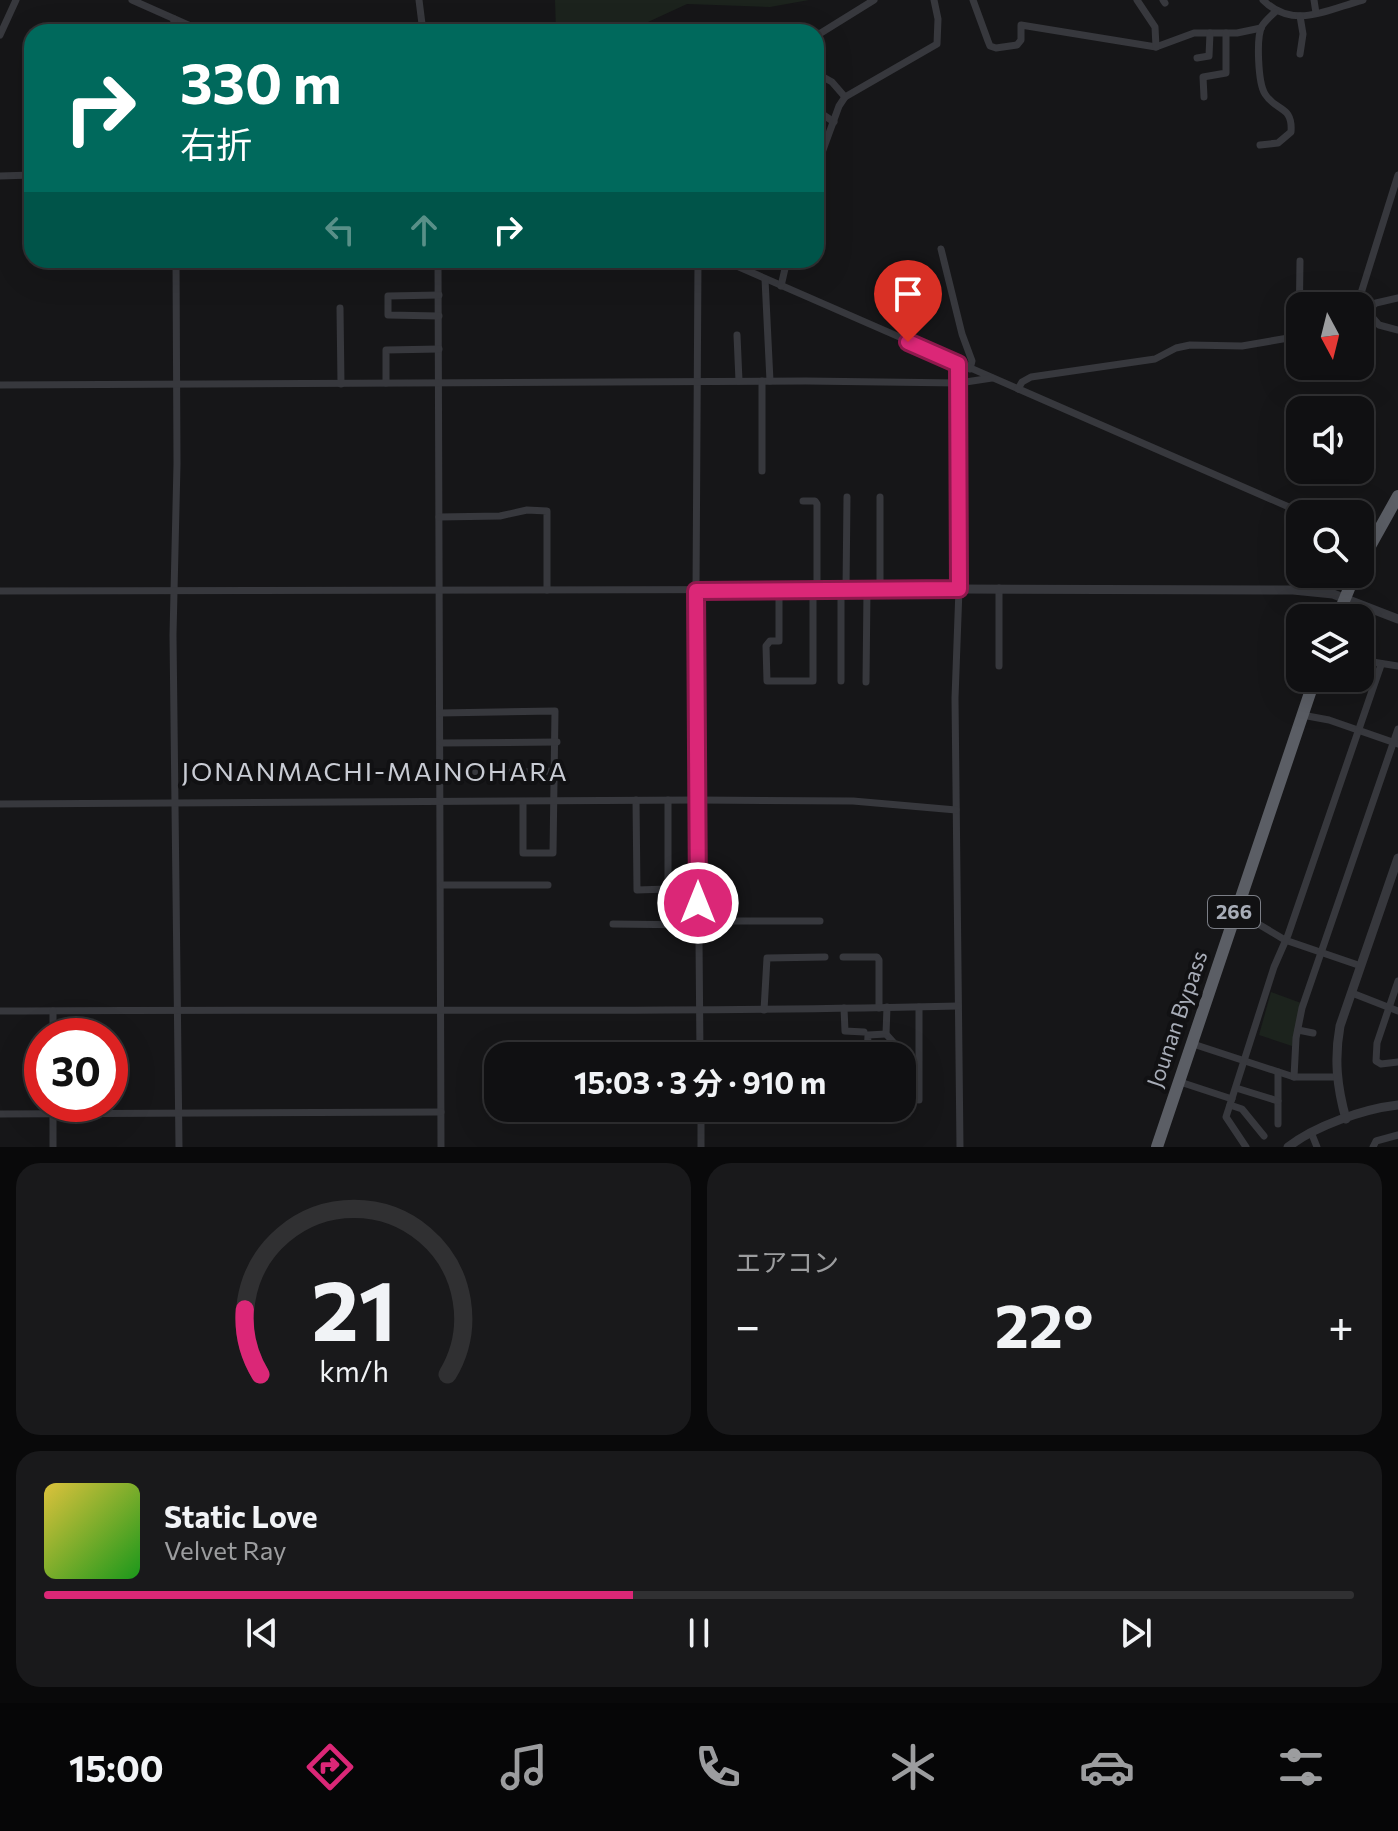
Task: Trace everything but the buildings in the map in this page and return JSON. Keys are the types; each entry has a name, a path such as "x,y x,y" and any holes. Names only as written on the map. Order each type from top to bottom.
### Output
{"highway":[{"path":"1374,530 1398,496"},
{"path":"1342,604 1349,588"},
{"name":"Jounan Bypass","path":"1157,1147 1310,692"}],"street":[{"path":"0,35 16,0"},
{"path":"132,0 186,24"},
{"path":"419,0 422,24"},
{"path":"824,31 874,0"},
{"path":"824,148 845,97 937,44 938,19 934,0"},
{"path":"973,0 990,46 996,48 1017,45 1021,40 1021,25 1156,47 1194,33 1261,28"},
{"path":"1137,0 1155,27 1156,47"},
{"path":"1263,0 1275,12 1300,16 1363,0"},
{"path":"1314,0 1316,13"},
{"path":"1260,145 1285,139 1291,132 1292,122 1288,113 1262,91 1259,65 1261,28 1275,12"},
{"path":"1300,16 1303,34 1300,54"},
{"path":"174,19 174,24"},
{"path":"1197,58 1209,56 1210,33"},
{"path":"1204,97 1203,77 1226,73 1226,33"},
{"path":"824,78 845,97"},
{"path":"824,115 834,122"},
{"path":"0,176 24,175"},
{"path":"1366,292 1398,175"},
{"path":"941,249 962,334 972,361 970,369"},
{"path":"1300,261 1300,292"},
{"path":"176,268 174,590 179,1147"},
{"path":"438,268 441,1147"},
{"path":"698,268 696,591 700,1042"},
{"path":"741,268 1286,506"},
{"path":"781,286 785,268"},
{"path":"762,471 766,381 765,279"},
{"path":"439,295 388,296 388,315 439,316"},
{"path":"1374,304 1398,298"},
{"path":"340,308 341,384"},
{"path":"1374,321 1398,330"},
{"path":"737,335 739,381"},
{"path":"1018,389 1022,382 1031,377 1155,359 1176,348 1190,345 1242,346 1286,338"},
{"path":"386,383 386,350 439,349"},
{"path":"958,364 959,589 955,698 960,1147"},
{"path":"0,385 739,381 959,383 992,378"},
{"path":"841,681 847,497"},
{"path":"880,497 880,590"},
{"path":"779,591 779,641 770,641 766,646 767,681 813,681 817,504 815,501 803,501"},
{"path":"439,517 547,511 547,590"},
{"path":"999,588 999,666"},
{"path":"0,591 1256,588 1333,594 1398,619"},
{"path":"866,682 867,590"},
{"path":"1374,663 1398,666"},
{"path":"1246,1147 1226,1121 1231,1102 1274,967 1381,665"},
{"path":"440,713 555,711 557,742 553,853 523,853 523,802"},
{"path":"1302,715 1329,720 1396,743"},
{"path":"1294,1077 1302,1008 1396,743 1398,729"},
{"path":"441,743 557,742"},
{"path":"441,774 556,771"},
{"path":"636,800 637,890 668,889 668,800"},
{"path":"0,804 698,800 853,801 956,810"},
{"path":"1346,1119 1336,1077 1336,1048 1398,858"},
{"path":"442,885 548,885"},
{"path":"1387,889 1398,893"},
{"path":"1233,915 1260,925 1285,940 1361,966"},
{"path":"613,924 820,921"},
{"path":"764,1010 767,958 825,957"},
{"path":"843,957 877,957 879,960 886,1034 893,1042"},
{"path":"1398,981 1377,1043 1376,1061 1381,1064 1398,1062"},
{"path":"1352,993 1398,1011"},
{"path":"0,1011 764,1010 958,1006"},
{"path":"919,1007 919,1100"},
{"path":"844,1008 845,1031 864,1032"},
{"path":"53,1011 53,1018"},
{"path":"1298,1030 1313,1033"},
{"path":"868,1042 868,1035 886,1034"},
{"path":"1190,1043 1294,1077 1336,1077"},
{"path":"1278,1072 1278,1124"},
{"path":"1177,1081 1231,1102 1242,1109 1264,1136"},
{"path":"1236,1088 1278,1101"},
{"path":"1288,1147 1311,1132 1398,1105"},
{"path":"128,1113 441,1112"},
{"path":"0,1114 24,1114"},
{"path":"53,1122 53,1147"},
{"path":"701,1122 701,1147"},
{"path":"1311,1132 1317,1147"},
{"path":"1373,1147 1376,1141 1398,1135"}],"shaded area":[{"path":"555,0 809,0 770,7 687,4 644,24 556,24"},
{"path":"1271,992 1301,1003 1292,1046 1259,1035"}],"district":[{"name":"JONANMACHI-MAINOHARA","path":"375,772"}],"route":[{"path":"698,903 696,591 959,589 958,364 908,342"}]}
